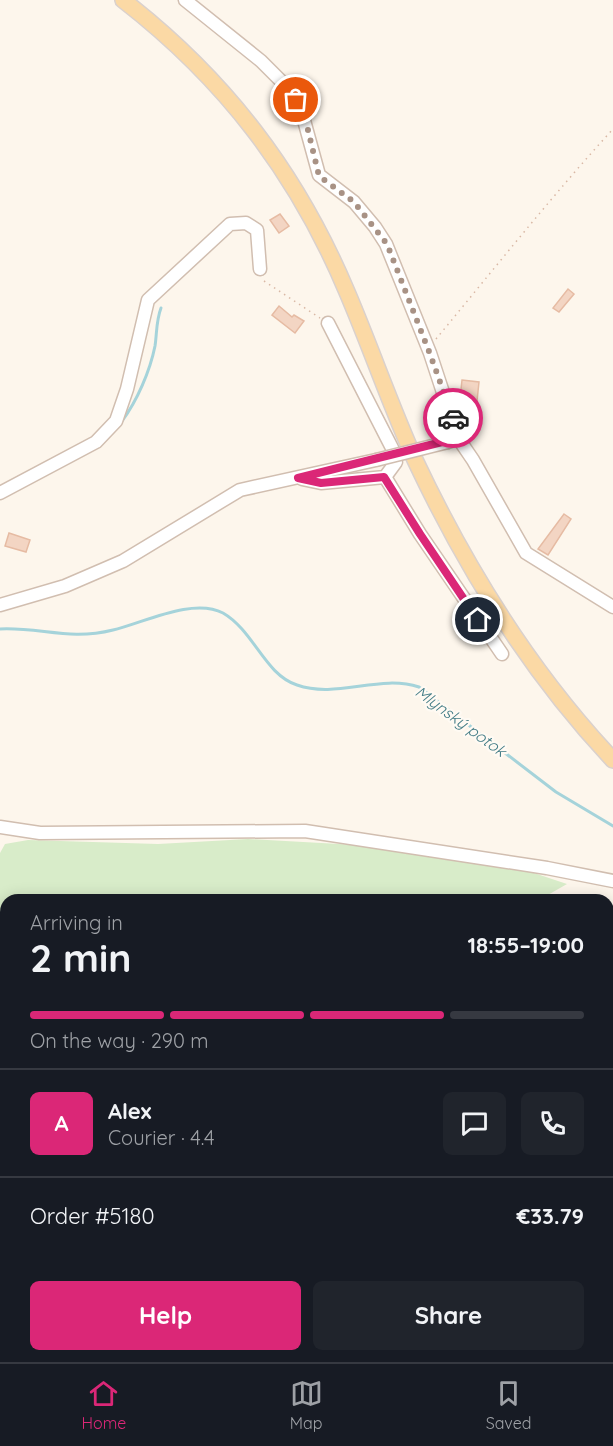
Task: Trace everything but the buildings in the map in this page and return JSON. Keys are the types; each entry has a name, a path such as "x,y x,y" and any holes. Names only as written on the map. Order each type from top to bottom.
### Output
{"main road":[{"path":"123,0 210,77 247,119 281,166 325,243 347,291 416,461 458,545 484,591 518,641 573,714 613,760"}],"street":[{"path":"185,0 273,71 296,100 307,126 319,176 354,202 387,244 430,354 453,440 473,460 526,553 613,608"},
{"path":"0,493 96,442 116,421 127,389 148,300 230,224 246,224 257,230 260,269"},
{"path":"298,478 321,483 384,477 396,462 392,448 327,323"},
{"path":"0,605 65,586 123,561 240,490 256,484 298,478 453,440"},
{"path":"384,477 502,654"},
{"path":"0,827 40,833 304,831 460,853 613,881"}],"path":[{"path":"430,354 434,341 524,231 557,196 613,129"},
{"path":"260,269 261,279 327,323"}],"green space":[{"path":"248,839 393,847 531,872 567,884 550,894 0,894 0,853 5,844 28,840 158,844"}],"waterway":[{"path":"122,421 138,395 150,365 161,308"},
{"name":"Mlynský potok","path":"0,629 69,634 97,633 168,613 197,608 211,609 223,613 234,621 276,672 297,685 312,689 389,683 419,687 556,792 613,826"}],"way so far":[{"path":"296,100 307,126 319,176 354,202 387,244 453,418"}],"route":[{"path":"453,418 458,438 448,442 298,478 321,483 384,477 478,620"}]}
